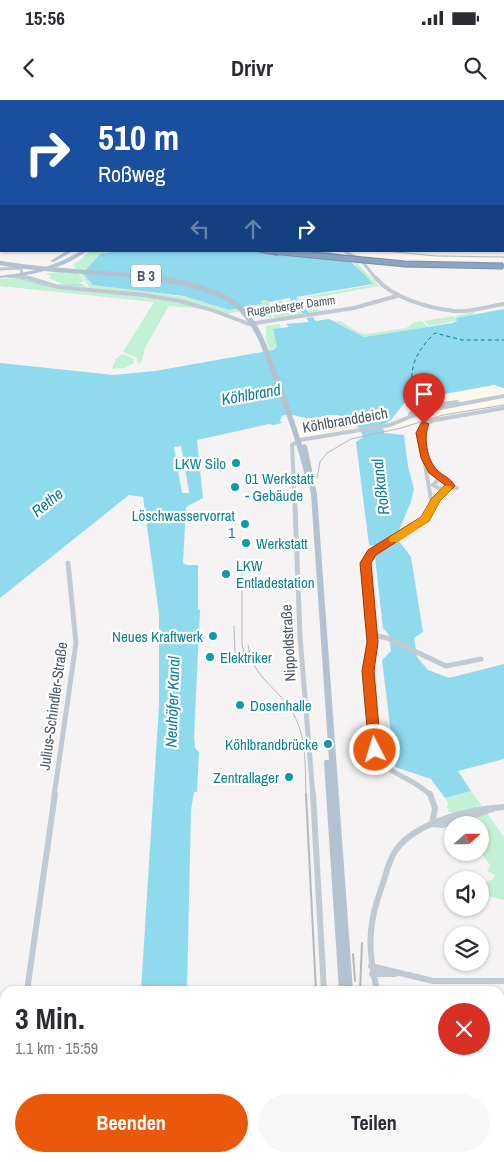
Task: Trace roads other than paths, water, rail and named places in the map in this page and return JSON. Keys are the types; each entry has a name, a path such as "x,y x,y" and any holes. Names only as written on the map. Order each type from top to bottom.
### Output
{"highway":[{"path":"269,252 388,264 504,266"},
{"path":"281,252 405,264 504,266"},
{"path":"299,252 404,262 504,266"}],"main road":[{"path":"0,275 24,274 71,252"},
{"path":"64,259 72,252"},
{"path":"45,264 64,259 78,252"},
{"path":"0,275 8,276 35,271 82,252"},
{"name":"B 3","path":"0,262 37,269 147,277 186,284 213,292 233,302 249,316 258,329 299,438 310,486 343,986"},
{"name":"B 3","path":"0,262 29,267 148,276 189,283 216,291 239,304 253,317 261,330 302,438 313,487 349,986"}],"street":[{"path":"346,252 361,260 384,288 397,296 455,311 504,304"},
{"path":"0,269 22,268 24,274"},
{"path":"34,278 32,275 35,271"},
{"name":"Rugenberger Damm","path":"24,274 42,282 63,287 171,297 206,307 244,323 357,307 397,296"},
{"name":"Rugenberger Damm","path":"24,274 42,282"},
{"name":"Köhlbranddeich","path":"292,443 302,439 385,426 424,411 504,396"},
{"path":"466,403 474,413"},
{"path":"470,407 486,411"},
{"path":"432,503 420,433 423,426 435,420 504,408"},
{"name":"Nippoldstraße","path":"292,443 302,661 306,716 311,750 324,986"},
{"path":"425,458 432,471 448,487"},
{"path":"427,469 433,485 430,512 425,519 375,550 366,563 372,635 368,671 377,757 382,766 390,772 424,788 432,799 435,810 432,824"},
{"path":"433,485 439,480 448,487"},
{"path":"433,485 436,488 448,487"},
{"path":"432,503 448,487"},
{"name":"Julius-Schindler-Straße","path":"28,986 76,643 68,562"},
{"path":"372,635 387,638 449,667 481,659"},
{"path":"463,816 504,807"},
{"path":"435,810 444,817"},
{"path":"376,986 369,946 371,919 392,856 408,838 444,820"},
{"path":"432,824 444,824"},
{"path":"372,970 401,974 427,981 504,981"}],"water":[{"path":"112,252 327,252 351,262 373,284 296,297 310,314 304,315 289,298 269,302 266,300 260,301 262,304 229,310 184,296 93,285 83,273 100,254"},
{"path":"504,309 504,388 494,385 406,401 391,420 383,425 384,433 404,435 408,466 414,489 411,502 397,535 399,541 411,557 423,632 414,638 417,657 428,670 449,678 504,664 504,759 458,771 471,791 445,798 431,779 395,767 382,660 391,651 389,635 383,628 375,557 378,552 376,546 369,545 356,442 363,437 360,428 343,416 338,415 309,418 289,415 282,416 280,421 282,423 269,424 197,440 203,498 186,507 183,563 198,565 198,609 200,610 194,737 195,748 199,752 197,792 194,792 191,810 187,986 141,986 159,705 159,614 143,497 129,495 0,598 0,363 114,375 155,371 273,350 277,347 273,329 289,327 286,324 309,322 306,318 313,317 316,321 329,319 364,337 453,323 457,321 456,318"}],"waterway":[{"path":"21,279 47,286"},
{"path":"56,285 82,285"}],"railway":[{"path":"396,252 436,256 504,257"},
{"path":"317,478 320,462 327,453 351,439 401,428 443,415 504,405"},
{"path":"242,561 242,644 244,654"},
{"path":"234,626 235,654"},
{"path":"248,645 255,666 288,706 298,724 303,744 306,796"},
{"path":"306,794 316,986"},
{"path":"360,986 362,943"},
{"path":"353,954 355,981"}],"place":[{"name":"LKW Silo","path":"236,463"},
{"name":"01 Werkstatt - Gebäude","path":"235,487"},
{"name":"Löschwasservorrat 1","path":"245,524"},
{"name":"Werkstatt","path":"246,543"},
{"name":"LKW Entladestation","path":"226,574"},
{"name":"Neues Kraftwerk","path":"213,636"},
{"name":"Elektriker","path":"210,657"},
{"name":"Dosenhalle","path":"240,705"},
{"name":"Köhlbrandbrücke","path":"328,744"},
{"name":"Zentrallager","path":"289,777"}],"water label":[{"name":"Köhlbrand","path":"251,394"},
{"name":"Roßkanal","path":"380,487"},
{"name":"Rethe","path":"47,502"},
{"name":"Neuhöfer Kanal","path":"172,702"}]}
